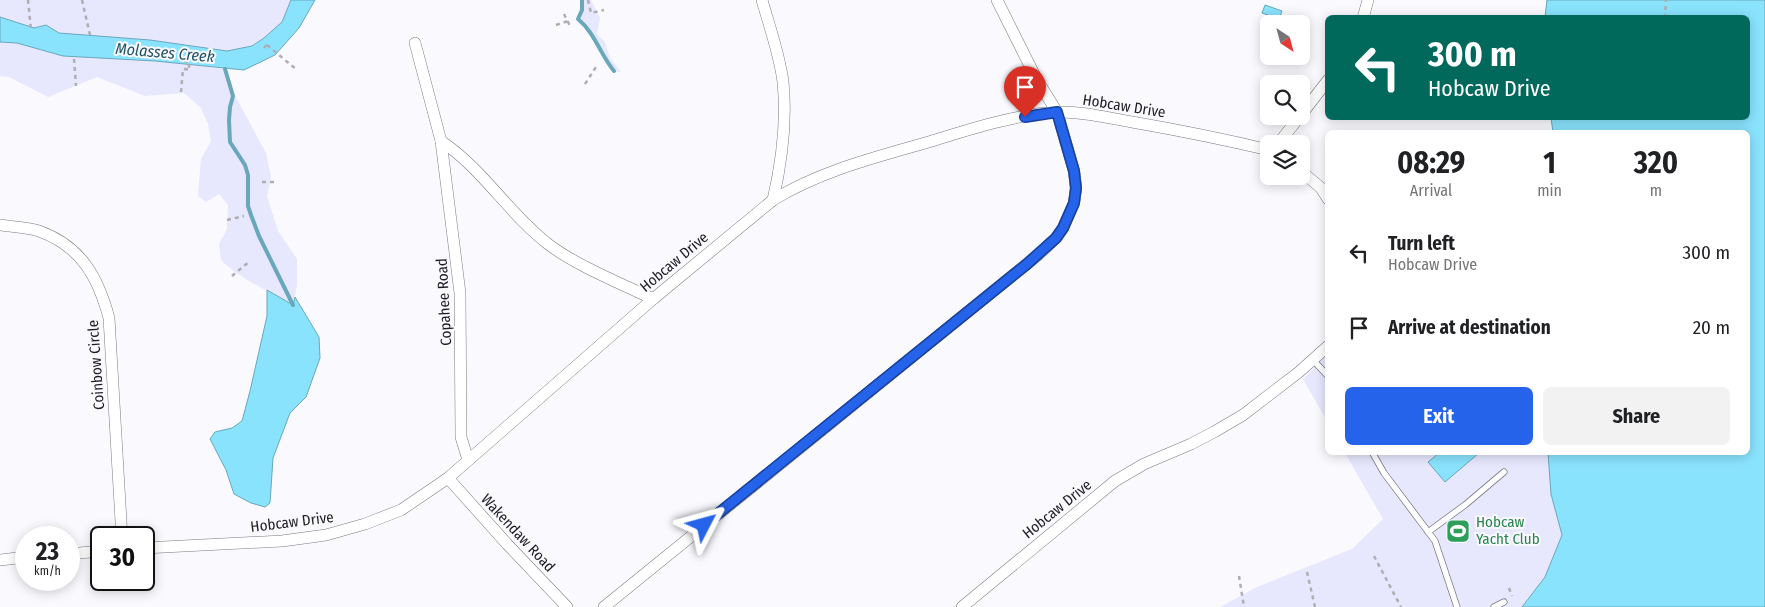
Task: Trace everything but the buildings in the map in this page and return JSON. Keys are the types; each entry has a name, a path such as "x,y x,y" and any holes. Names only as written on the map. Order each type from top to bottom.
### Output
{"street":[{"path":"762,0 782,79 785,107 780,172 773,200"},
{"path":"604,607 1039,254 1056,238 1063,228 1074,203 1076,188 1074,171 1057,112 1037,80 997,0"},
{"path":"1364,15 1368,0"},
{"name":"Copahee Road","path":"414,43 441,142 460,294 461,437 468,460"},
{"path":"1310,103 1325,84"},
{"name":"Hobcaw Drive","path":"155,547 282,541 326,536 401,510 448,478 653,299 773,200 791,189 831,171 961,132 1020,118 1057,112 1099,116 1260,148"},
{"path":"1285,135 1293,125"},
{"path":"441,142 458,152 527,225 549,244 579,262 653,299"},
{"path":"1310,179 1325,194"},
{"name":"Coinbow Circle","path":"0,225 38,230 67,245 87,265 102,293 109,318 121,526"},
{"name":"Hobcaw Drive","path":"962,607 1115,482 1144,464 1191,444 1243,415 1325,349"},
{"name":"Wakendaw Road","path":"448,478 567,607"},
{"path":"0,560 15,558"}],"lane":[{"path":"1313,360 1325,373"},
{"path":"1374,455 1384,473 1435,542 1457,607"},
{"path":"1428,532 1465,505 1504,472"}],"path":[{"path":"28,0 31,30"},
{"path":"82,0 90,35"},
{"path":"588,0 591,13 604,10"},
{"path":"1665,15 1666,0"},
{"path":"564,14 570,26"},
{"path":"556,26 568,21"},
{"path":"264,48 268,43 297,70"},
{"path":"74,59 76,86"},
{"path":"181,92 183,69 190,70 190,62 184,61"},
{"path":"585,84 596,67"},
{"path":"262,182 277,182"},
{"path":"228,220 244,216"},
{"path":"232,276 250,261"},
{"path":"1374,556 1401,607"},
{"path":"1307,572 1315,607"},
{"path":"1239,576 1244,607"}],"shaded area":[{"path":"0,0 291,0 282,22 264,38 252,46 227,51 150,40 59,33 46,25 34,28 0,17"},
{"path":"581,0 591,0 600,18 597,34 605,42 610,58 621,72 614,71 589,31 578,19 581,12"},
{"path":"0,42 17,43 63,56 155,61 225,69 231,88 266,153 271,177 267,196 278,231 297,259 297,285 293,305 247,280 221,260 219,244 227,229 228,205 219,194 206,202 198,196 201,159 211,141 208,124 201,108 184,93 145,96 97,77 48,97 9,77 0,76"},
{"path":"1325,357 1325,418 1303,379"},
{"name":"Hobcaw Yacht Club","path":"1346,455 1548,455 1551,494 1562,535 1545,577 1522,607 1220,607 1257,587 1352,549 1383,519"}],"water":[{"name":"Molasses Creek","path":"291,0 315,0 299,28 275,55 244,70 155,61 63,56 17,43 0,42 0,17 34,28 46,25 59,33 150,40 227,51 252,46 264,38 282,22"},
{"path":"1547,0 1765,0 1765,607 1522,607 1545,577 1562,535 1551,494 1548,455 1750,455 1750,130 1553,130 1551,120 1750,120 1750,15 1545,15"},
{"path":"1265,5 1282,11 1280,15 1262,13"},
{"path":"267,290 293,305 295,297 319,337 320,358 306,397 290,413 273,458 270,503 265,507 251,503 234,494 226,470 210,439 215,432 232,428 242,421 267,316"},
{"path":"1437,455 1477,455 1445,482 1428,462"}],"waterway":[{"path":"582,0 582,10 578,19 589,31 614,71"},
{"path":"225,69 233,96 229,120 230,142 245,165 248,175 248,206 259,236 293,305"}],"place":[{"name":"Hobcaw Yacht Club","path":"1458,531"}],"route":[{"path":"704,525 1027,264 1056,238 1063,228 1074,203 1076,188 1074,171 1062,124 1057,112 1025,117"}]}
